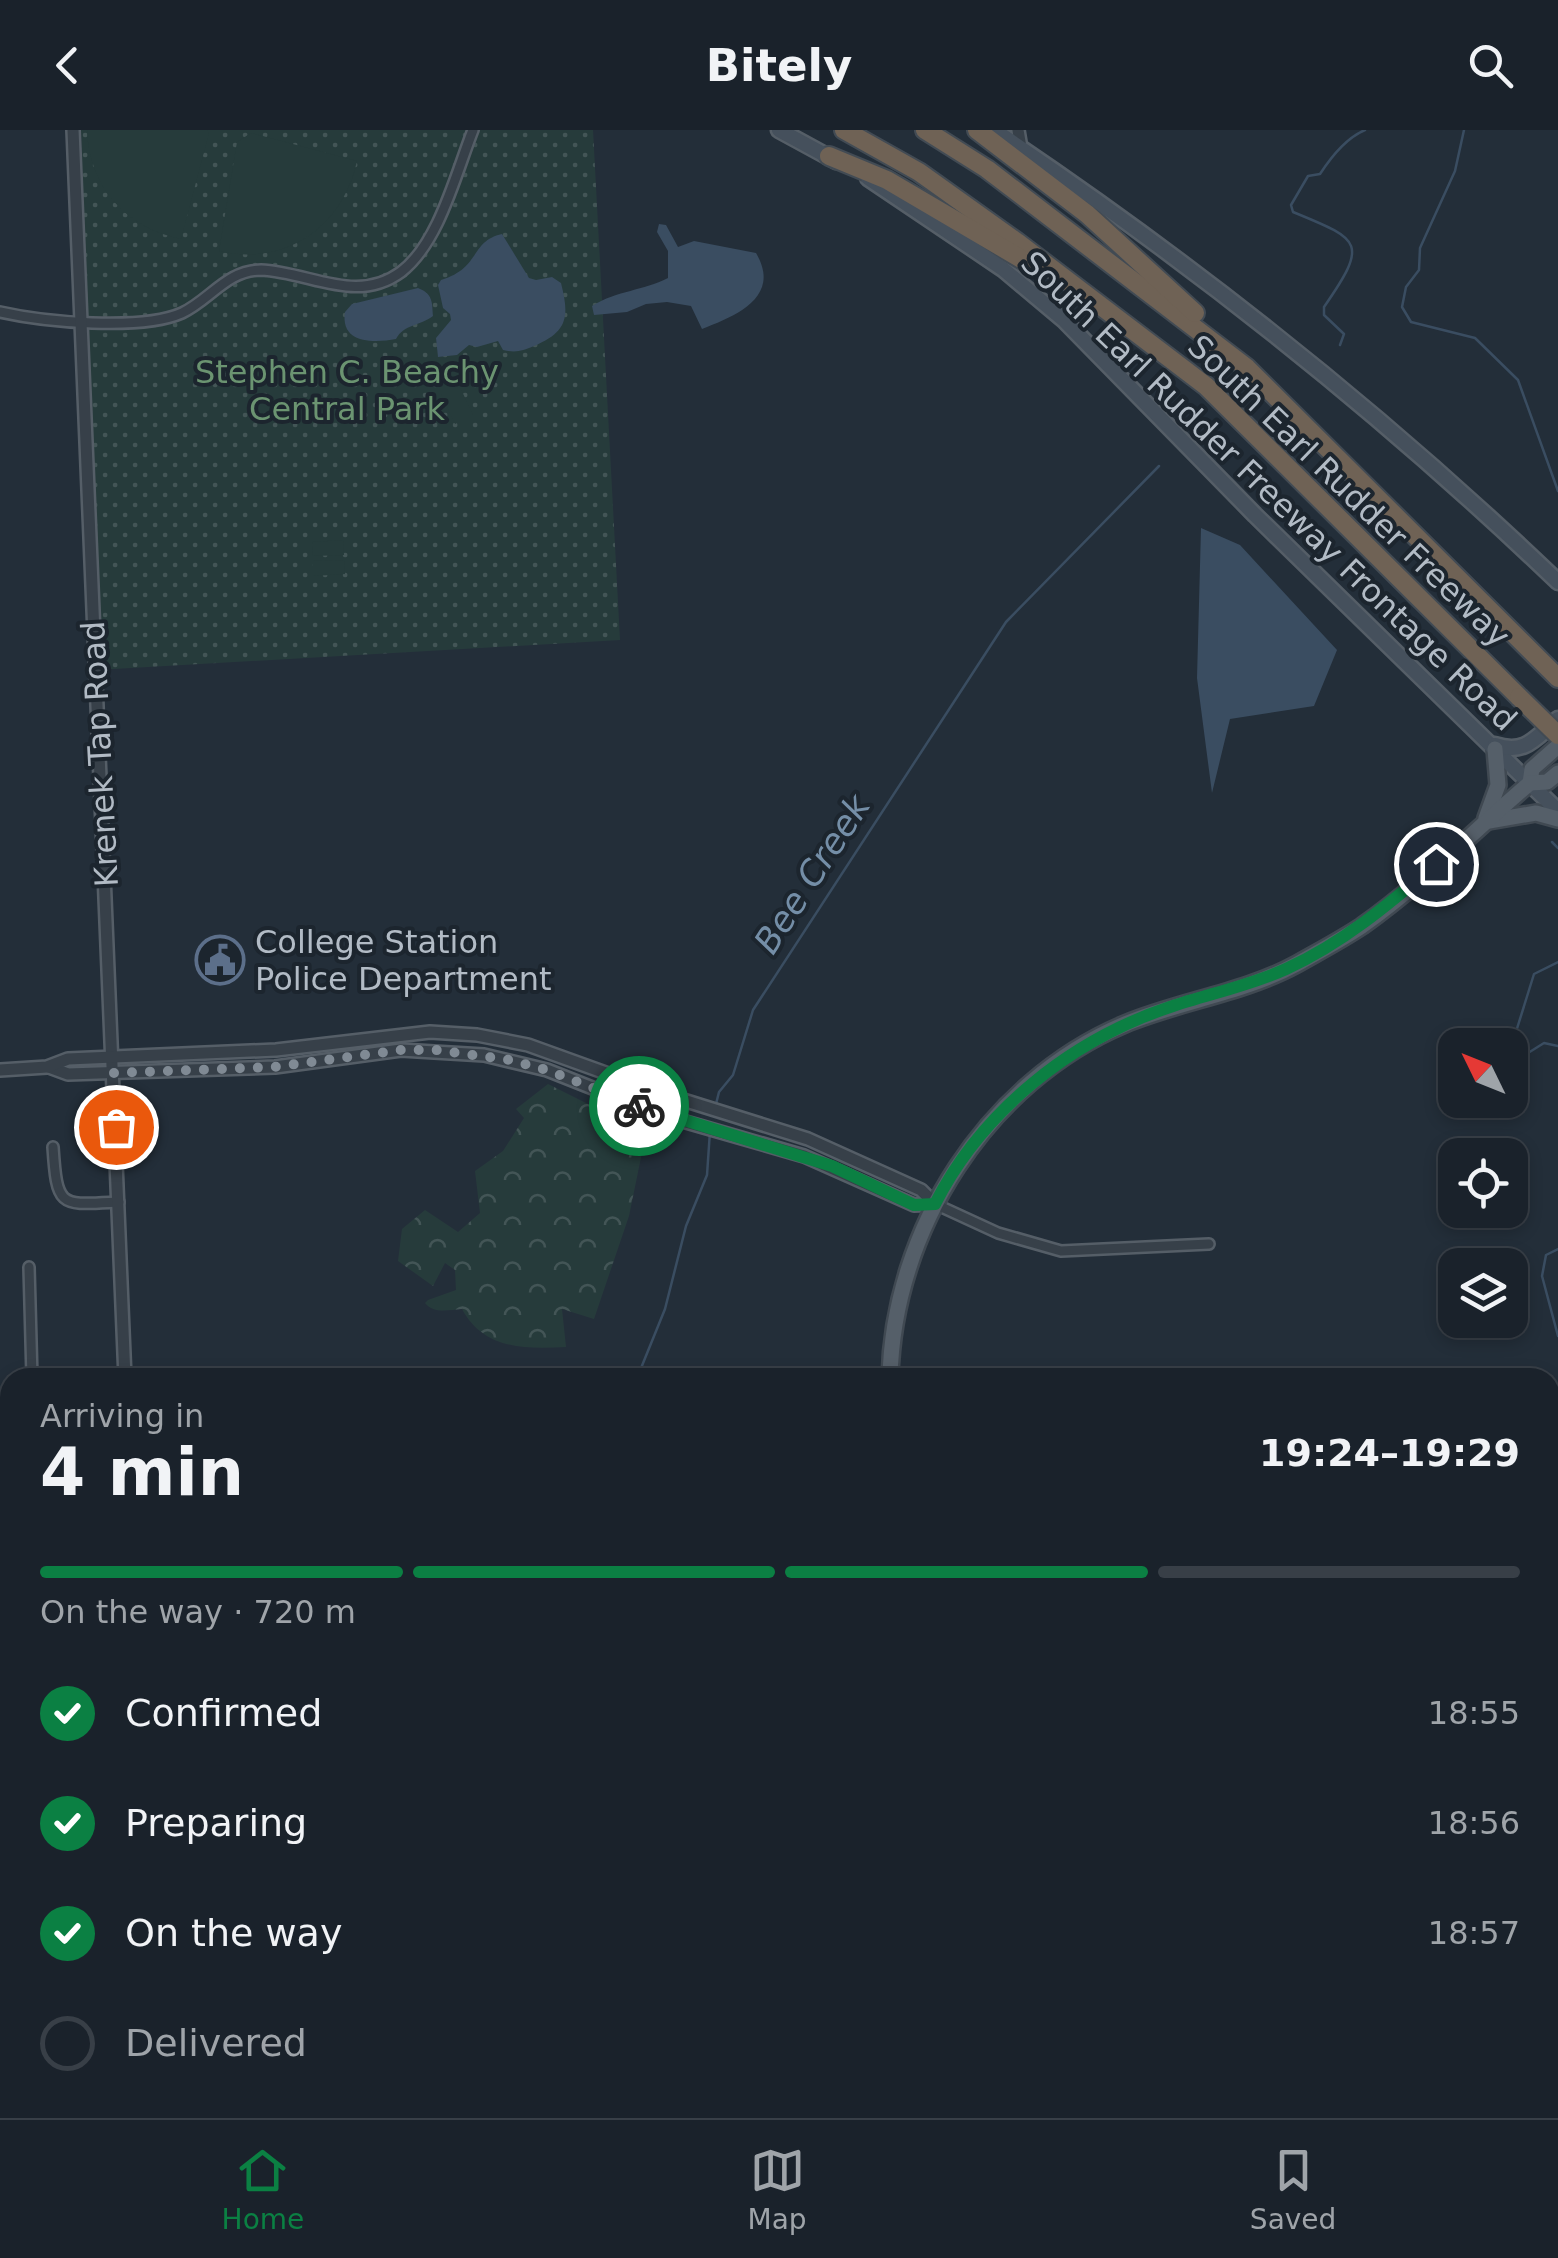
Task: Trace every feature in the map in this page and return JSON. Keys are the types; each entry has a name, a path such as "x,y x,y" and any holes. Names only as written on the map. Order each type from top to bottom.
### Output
{"highway":[{"name":"South Earl Rudder Freeway","path":"844,130 933,182 1206,386 1558,735"},
{"name":"South Earl Rudder Freeway","path":"926,130 987,169 1247,368 1558,678"},
{"path":"978,130 1087,214 1190,308 1247,368"},
{"path":"828,156 888,180 1139,334"}],"main road":[{"name":"South Earl Rudder Freeway Frontage Road","path":"779,130 948,230 1004,269 1065,321 1558,811"},
{"path":"994,130 1116,212 1225,296 1356,401 1558,582"},
{"path":"1485,822 1498,785 1492,746 1522,748 1558,719"},
{"path":"1530,783 1532,769 1558,746"},
{"path":"891,1368 899,1299 909,1261 947,1180 982,1132 1009,1104 1060,1062 1122,1025 1270,976 1334,943 1363,925 1530,783 1547,782 1558,773"},
{"path":"1485,822 1536,813 1558,818"}],"street":[{"name":"Krenek Tap Road","path":"73,130 125,1368"},
{"path":"0,312 62,324 177,315 242,272 260,270 351,288 388,280 419,255 434,230 473,130"},
{"path":"1018,130 1021,148"},
{"path":"0,1070 47,1067 68,1059 276,1050 382,1036 457,1034 528,1045 841,1152 921,1190 935,1204 998,1233 1061,1251 1208,1244"},
{"path":"47,1067 68,1074 274,1067 401,1050 436,1050 510,1060 547,1070 658,1114 832,1166 914,1205 935,1204"},
{"path":"54,1147 56,1187 62,1198 72,1204 119,1202"},
{"path":"29,1267 32,1368"}],"green space":[{"name":"Stephen C. Beachy Central Park","path":"81,130 593,130 620,640 96,670"},
{"path":"87,130 207,130 181,239 143,225 114,202 95,170"},
{"path":"251,133 357,161 339,205 308,236 267,253 219,251 237,142"},
{"path":"459,385 473,415 455,424 441,394"},
{"path":"343,540 344,555 313,556 312,542"},
{"path":"344,560 345,574 313,576 313,561"},
{"path":"548,1084 646,1133 629,1216 594,1319 562,1309 566,1347 521,1347 482,1333 462,1309 437,1310 425,1303 456,1290 455,1270 445,1263 433,1286 398,1261 402,1229 425,1210 458,1232 480,1213 475,1171 503,1151 524,1118 516,1109"}],"water":[{"path":"659,224 666,225 678,247 694,241 756,253 763,268 763,282 752,303 702,329 691,306 667,302 594,315 592,306 602,301 668,278 668,251 657,232"},
{"path":"502,234 529,278 552,277 561,283 563,322 545,341 522,350 503,350 498,341 477,347 469,345 457,355 438,357 436,338 451,320 443,308 438,285 463,269 485,242"},
{"path":"418,288 429,296 433,316 403,330 396,339 369,341 348,330 345,312 352,304"},
{"path":"1201,528 1240,545 1337,650 1314,706 1230,719 1212,793 1197,678"}],"waterway":[{"name":"Bee Creek","path":"1340,345 1344,334 1324,315 1324,307 1348,269 1351,246 1345,237 1293,212 1291,205 1308,176 1320,174 1351,138 1365,130"},
{"path":"1464,130 1455,171 1420,248 1419,270 1406,287 1402,307 1411,322 1475,338 1518,380 1558,491"},
{"name":"Bee Creek","path":"716,1104 719,1092 733,1075 753,1010 1006,622 1159,466"},
{"path":"1552,842 1558,848"},
{"path":"1558,962 1534,974 1515,1035 1528,1053 1544,1043 1558,1046"},
{"name":"Bee Creek","path":"641,1368 665,1309 686,1226 707,1175 710,1131"},
{"path":"1558,1249 1546,1255 1542,1276 1558,1336"}],"way so far":[{"path":"116,1127 114,1073 274,1067 401,1050 510,1060 547,1070 639,1106"}],"place":[{"name":"College Station Police Department","path":"220,960"}],"route":[{"path":"639,1106 832,1166 914,1205 935,1204 947,1180 982,1132 1060,1062 1122,1025 1291,967 1363,925 1436,864"}]}
